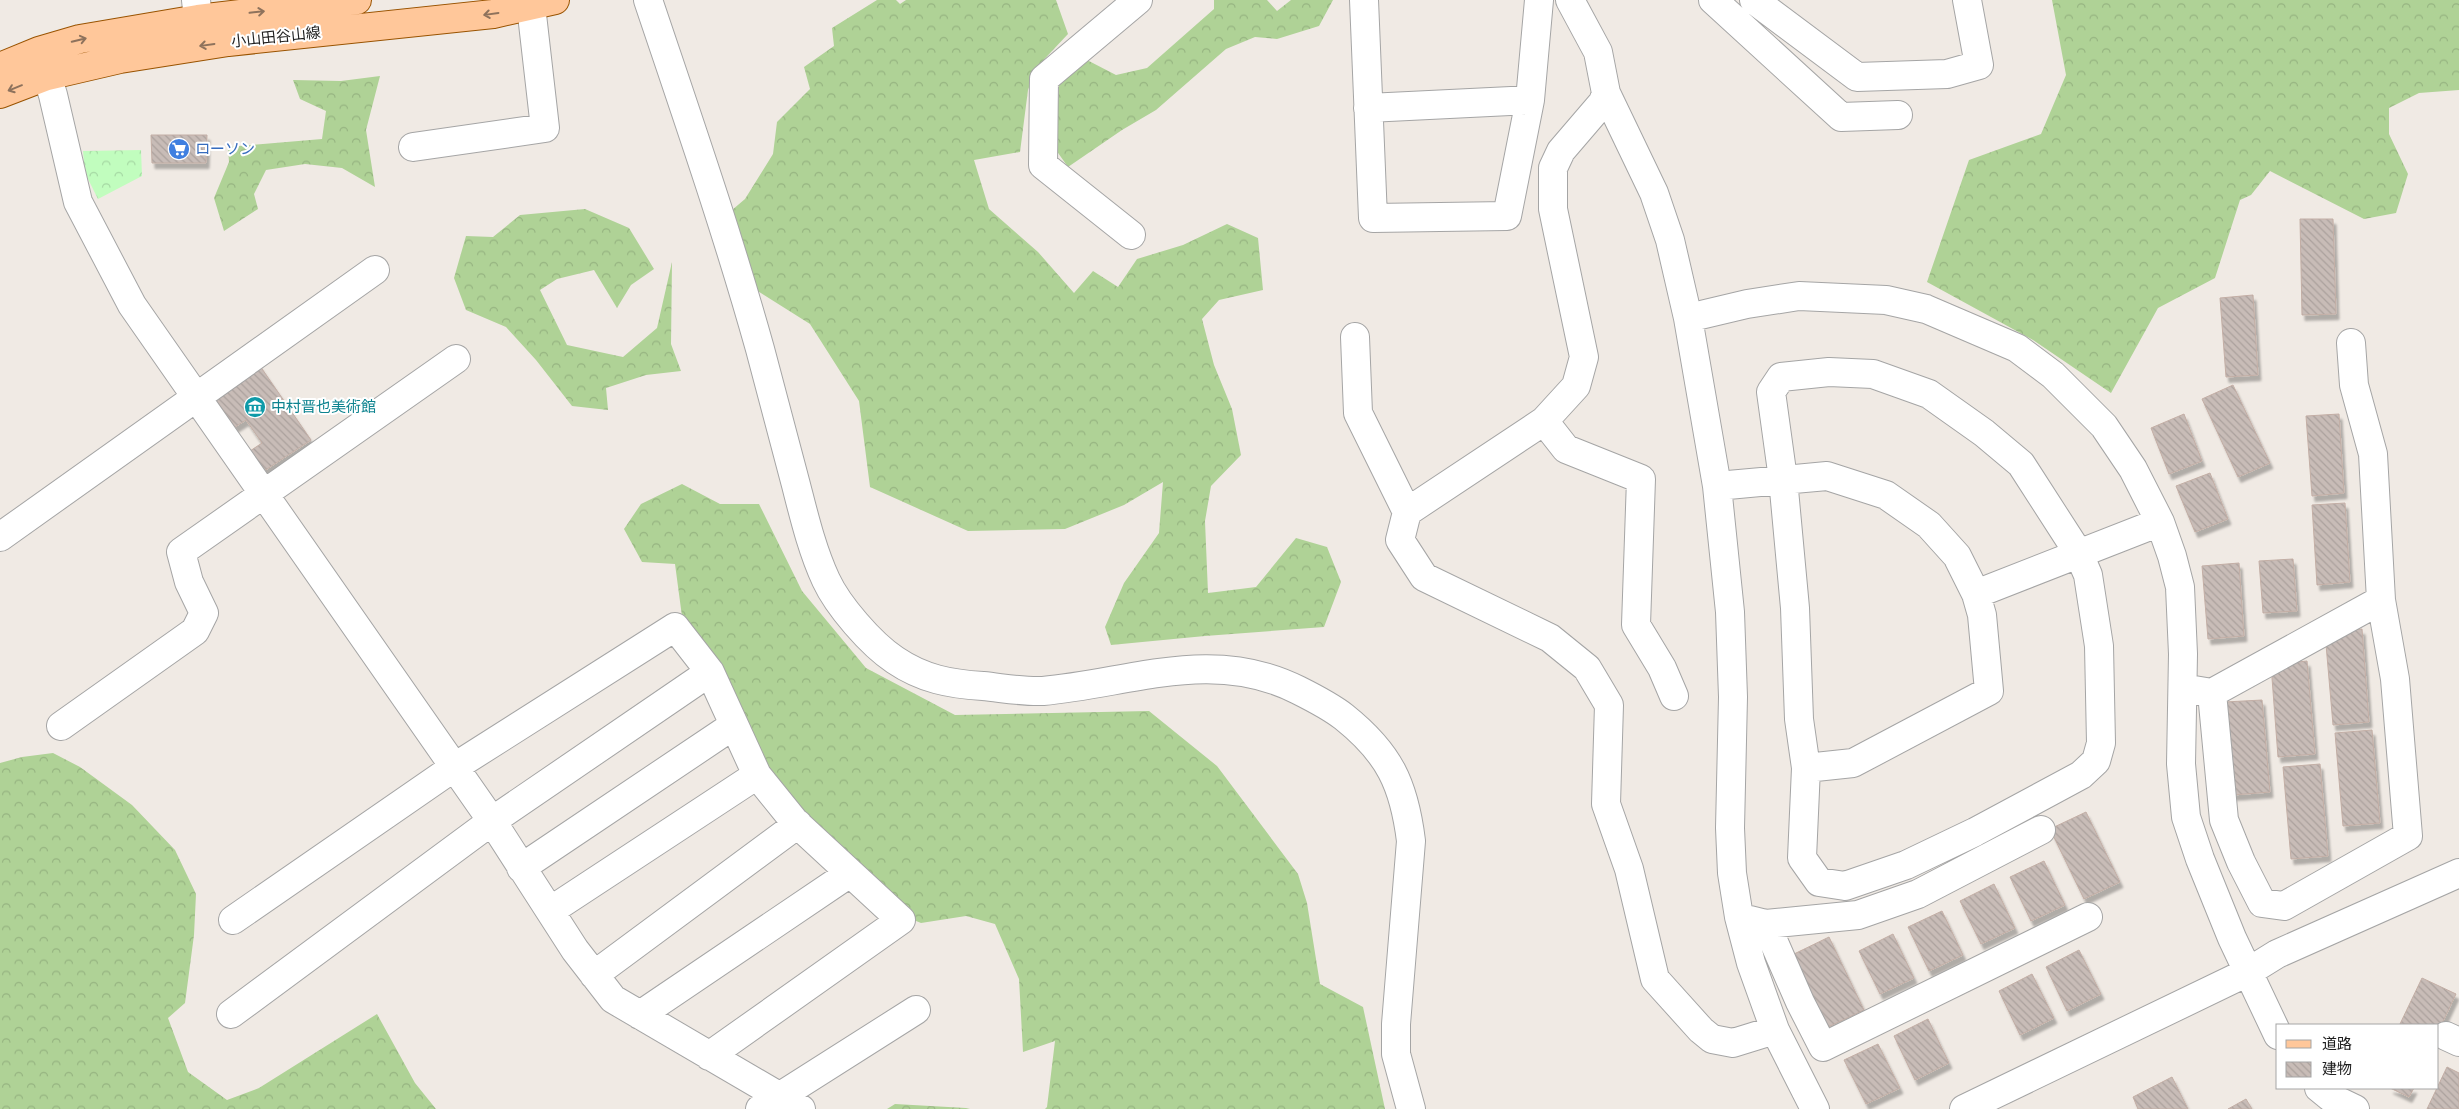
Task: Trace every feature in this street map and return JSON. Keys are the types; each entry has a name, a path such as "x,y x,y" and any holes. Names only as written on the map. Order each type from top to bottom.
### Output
{"main road":[{"name":"小山田谷山線","path":"0,94 80,39 197,9 357,0"},
{"name":"小山田谷山線","path":"0,67 120,59 228,42 396,26 493,14 543,3"}],"street":[{"path":"648,0 729,239 807,526 826,581 842,606 894,659 922,674 951,684 1041,691 1146,675 1202,669 1235,670 1277,680 1319,701 1358,728 1390,765 1402,790 1408,812 1411,841 1397,1006 1396,1054 1411,1109"},
{"path":"1131,234 1043,165 1044,79 1138,0"},
{"path":"1364,0 1373,218 1507,216 1530,100 1539,0"},
{"path":"1570,0 1598,52 1606,93 1654,193 1670,240 1688,318 1717,486 1730,612 1733,698 1730,828 1732,874 1739,917 1751,964 1775,1030 1815,1109"},
{"path":"1714,0 1841,118 1898,115"},
{"path":"1754,0 1857,78 1947,74 1979,64 1967,0"},
{"path":"412,147 545,128 543,3"},
{"path":"43,63 78,202 132,305 262,495 492,821 550,912 594,975 613,998 709,1056 779,1105 916,1010"},
{"path":"1407,512 1544,421 1576,386 1584,357 1553,209 1554,168 1560,151 1603,102 1606,93"},
{"path":"1368,108 1530,100"},
{"path":"0,537 194,397 375,270"},
{"path":"1688,318 1747,304 1790,298 1840,296 1886,300 1910,306 1975,329 2017,348 2053,375 2104,426 2133,469 2160,522 2180,587 2183,688 2181,764 2186,817 2200,859 2248,972 2276,1031"},
{"path":"1355,337 1358,413 1407,512 1400,540 1424,576 1550,638 1587,668 1608,705 1606,804 1629,869 1655,979 1701,1030 1712,1039 1733,1043 1775,1030"},
{"path":"2212,693 2224,820 2241,862 2262,903 2284,906 2408,836 2395,679 2381,600 2373,454 2354,385 2351,344"},
{"path":"61,726 195,631 204,613 189,582 181,552 456,359"},
{"path":"1829,372 1873,374 1929,394 1984,433 2021,464 2079,554 2088,575 2099,646 2101,743 2096,761 2081,775 1974,832 1906,865 1845,886 1819,882 1802,858 1806,768 1799,719 1795,608 1783,479 1772,392 1781,377 1829,372"},
{"path":"1544,421 1566,449 1641,479 1636,625 1662,668 1674,696"},
{"path":"1717,486 1827,476 1886,495 1930,525 1957,556 1976,594 1982,615 1989,691 1853,763 1806,768"},
{"path":"1976,594 2160,522"},
{"path":"2183,688 2212,693 2381,600"},
{"path":"233,920 453,768 675,627 710,672 757,775 798,824 901,920 709,1056"},
{"path":"230,1014 492,821 710,672"},
{"path":"521,868 734,725"},
{"path":"550,912 757,775"},
{"path":"594,975 798,824"},
{"path":"1739,917 1766,924 1858,915 1918,894 2041,830"},
{"path":"640,1015 850,873"},
{"path":"1964,1109 2248,972 2277,954 2459,873"},
{"path":"1766,924 1800,1002 1823,1047 2088,918"},
{"path":"2321,1089 2330,1097 2355,1109"}],"green space":[{"path":"877,0 896,0 900,4 906,0 1056,0 1068,34 1036,68 1028,90 1020,152 974,160 989,209 1038,252 1074,293 1093,271 1118,287 1137,259 1183,245 1227,224 1258,238 1263,290 1219,300 1202,319 1214,365 1232,409 1241,455 1211,486 1205,521 1208,593 1256,587 1296,538 1327,547 1341,582 1324,627 1111,645 1105,627 1124,583 1159,533 1163,482 1124,505 1065,529 968,531 870,487 859,401 810,324 723,269 711,228 745,199 773,154 777,122 810,89 804,67 834,46 832,28"},
{"path":"1214,0 1267,0 1277,11 1291,0 1333,0 1319,26 1277,39 1255,37 1226,49 1156,110 1122,130 1068,167 1056,150 1059,84 1087,60 1116,75 1147,68 1214,9"},
{"path":"2052,0 2459,0 2459,90 2419,93 2389,108 2389,134 2408,174 2396,213 2364,219 2270,171 2251,195 2240,200 2215,278 2158,308 2111,393 2033,340 1927,282 1969,160 2041,134 2066,75"},
{"path":"380,76 366,130 375,187 342,168 305,164 266,170 254,194 258,209 224,231 214,198 229,162 228,147 322,139 326,111 300,99 293,80 341,81"},
{"path":"141,150 142,176 98,199 85,173 83,151"},
{"path":"585,209 629,228 654,269 631,285 617,308 594,270 557,279 540,290 567,345 623,357 657,328 672,262 671,344 681,371 646,375 606,388 608,410 572,406 536,360 506,327 466,310 454,278 466,236 493,237 520,215"},
{"path":"682,484 720,504 759,504 802,591 866,668 955,715 1149,711 1217,766 1298,874 1307,903 1320,984 1363,1007 1385,1109 1045,1109 1047,1107 1055,1041 1023,1052 1019,979 995,924 966,916 921,923 889,910 787,827 683,624 675,564 642,562 624,529 641,504"},
{"path":"53,753 80,767 132,805 175,850 196,894 194,935 185,1003 168,1018 188,1072 227,1100 259,1088 377,1014 415,1083 436,1109 0,1109 0,763 22,757"},
{"path":"895,1104 966,1108 970,1109 887,1109"}],"building":[{"name":"ローソン","path":"151,135 207,135 206,163 152,163"},
{"path":"2300,219 2333,219 2336,314 2302,315"},
{"path":"2253,295 2258,375 2226,377 2220,298"},
{"name":"中村晋也美術館","path":"258,363 311,440 264,471 250,451 262,443 246,420 235,427 212,394"},
{"path":"2233,385 2270,463 2238,477 2202,399"},
{"path":"2184,414 2202,461 2169,474 2151,428"},
{"path":"2339,414 2344,493 2312,496 2306,416"},
{"path":"2210,473 2228,519 2195,532 2176,486"},
{"path":"2345,503 2350,582 2317,585 2312,505"},
{"path":"2293,559 2297,611 2263,613 2259,561"},
{"path":"2239,563 2244,636 2208,639 2202,566"},
{"path":"2362,629 2369,722 2333,725 2325,633"},
{"path":"2307,661 2315,754 2278,757 2271,665"},
{"path":"2262,700 2270,792 2233,795 2225,702"},
{"path":"2372,730 2380,823 2343,826 2335,733"},
{"path":"2320,764 2328,856 2291,859 2283,767"},
{"path":"2086,812 2120,882 2084,899 2050,829"},
{"path":"2044,861 2065,905 2031,921 2010,877"},
{"path":"1994,884 2015,928 1981,944 1960,901"},
{"path":"1942,911 1963,955 1929,971 1908,927"},
{"path":"1893,934 1914,978 1880,994 1859,951"},
{"path":"1829,937 1864,1010 1828,1027 1792,955"},
{"path":"2079,950 2101,994 2067,1011 2046,967"},
{"path":"2032,974 2054,1018 2020,1035 1999,991"},
{"path":"2422,978 2456,994 2439,1030 2439,1024 2400,1024"},
{"path":"1928,1019 1949,1063 1915,1080 1894,1036"},
{"path":"1878,1044 1900,1088 1866,1104 1844,1060"},
{"path":"2447,1067 2459,1073 2459,1109 2427,1109 2437,1089 2439,1089 2439,1084"},
{"path":"2172,1077 2188,1109 2138,1109 2133,1097"},
{"path":"2392,1089 2413,1089 2409,1097"},
{"path":"2246,1099 2252,1109 2228,1109"}],"place":[{"name":"ローソン","path":"179,149"},
{"name":"中村晋也美術館","path":"255,407"}]}
